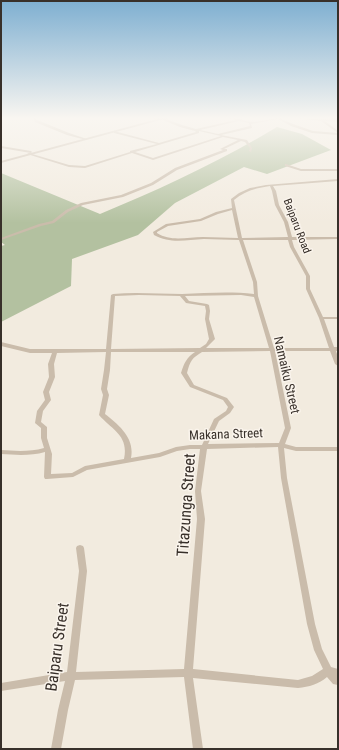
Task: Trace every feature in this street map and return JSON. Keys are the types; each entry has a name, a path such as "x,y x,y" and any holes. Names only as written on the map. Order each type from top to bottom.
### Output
{"street":[{"path":"1,162 31,153"},
{"path":"28,154 69,166 78,167 99,163 127,153"},
{"path":"133,153 153,159 171,153"},
{"path":"1,239 53,222 58,216 82,204 122,196 152,184 176,169 218,153"},
{"path":"286,165 301,170 338,170"},
{"path":"338,180 271,185 237,194 232,200 233,209 216,213 201,220 167,225 155,232 158,236 173,240 202,237 217,239 288,237 338,238"},
{"name":"Baiparu Road","path":"271,185 277,205 286,222 288,237 308,276 308,288 335,349 338,364"},
{"name":"Namaiku Street","path":"233,209 240,238 256,282 256,296 272,350 288,428 281,445 284,478 311,624 318,650 328,670 336,681 338,681"},
{"path":"127,461 128,450 124,434 102,415 106,395 104,389 113,295 241,294 256,296"},
{"path":"181,295 188,302 207,305 207,319 212,339 204,350"},
{"path":"321,318 338,318"},
{"path":"1,344 25,350 108,352 335,349"},
{"name":"Titazunga Street","path":"198,749 188,673 200,519 198,491 204,447 216,420 228,412 231,407 225,399 192,386 184,373 186,362 190,357 204,350"},
{"path":"1,452 41,452 48,449 44,438 44,427 38,422 40,411 48,400 46,392 52,378 51,364 55,351"},
{"name":"Makana Street","path":"48,449 47,477 73,475 85,468 160,455 176,448 281,445 296,449 338,450"},
{"name":"Baiparu Street","path":"56,749 63,710 72,676 83,571 80,548"},
{"path":"1,687 72,676 188,673 298,684 311,682 320,678 328,670 338,673"}],"green space":[{"path":"230,153 323,153 267,174 244,167 175,203 138,235 72,259 71,286 1,322 1,246 5,245 1,242 1,173 100,214 146,195"}]}
